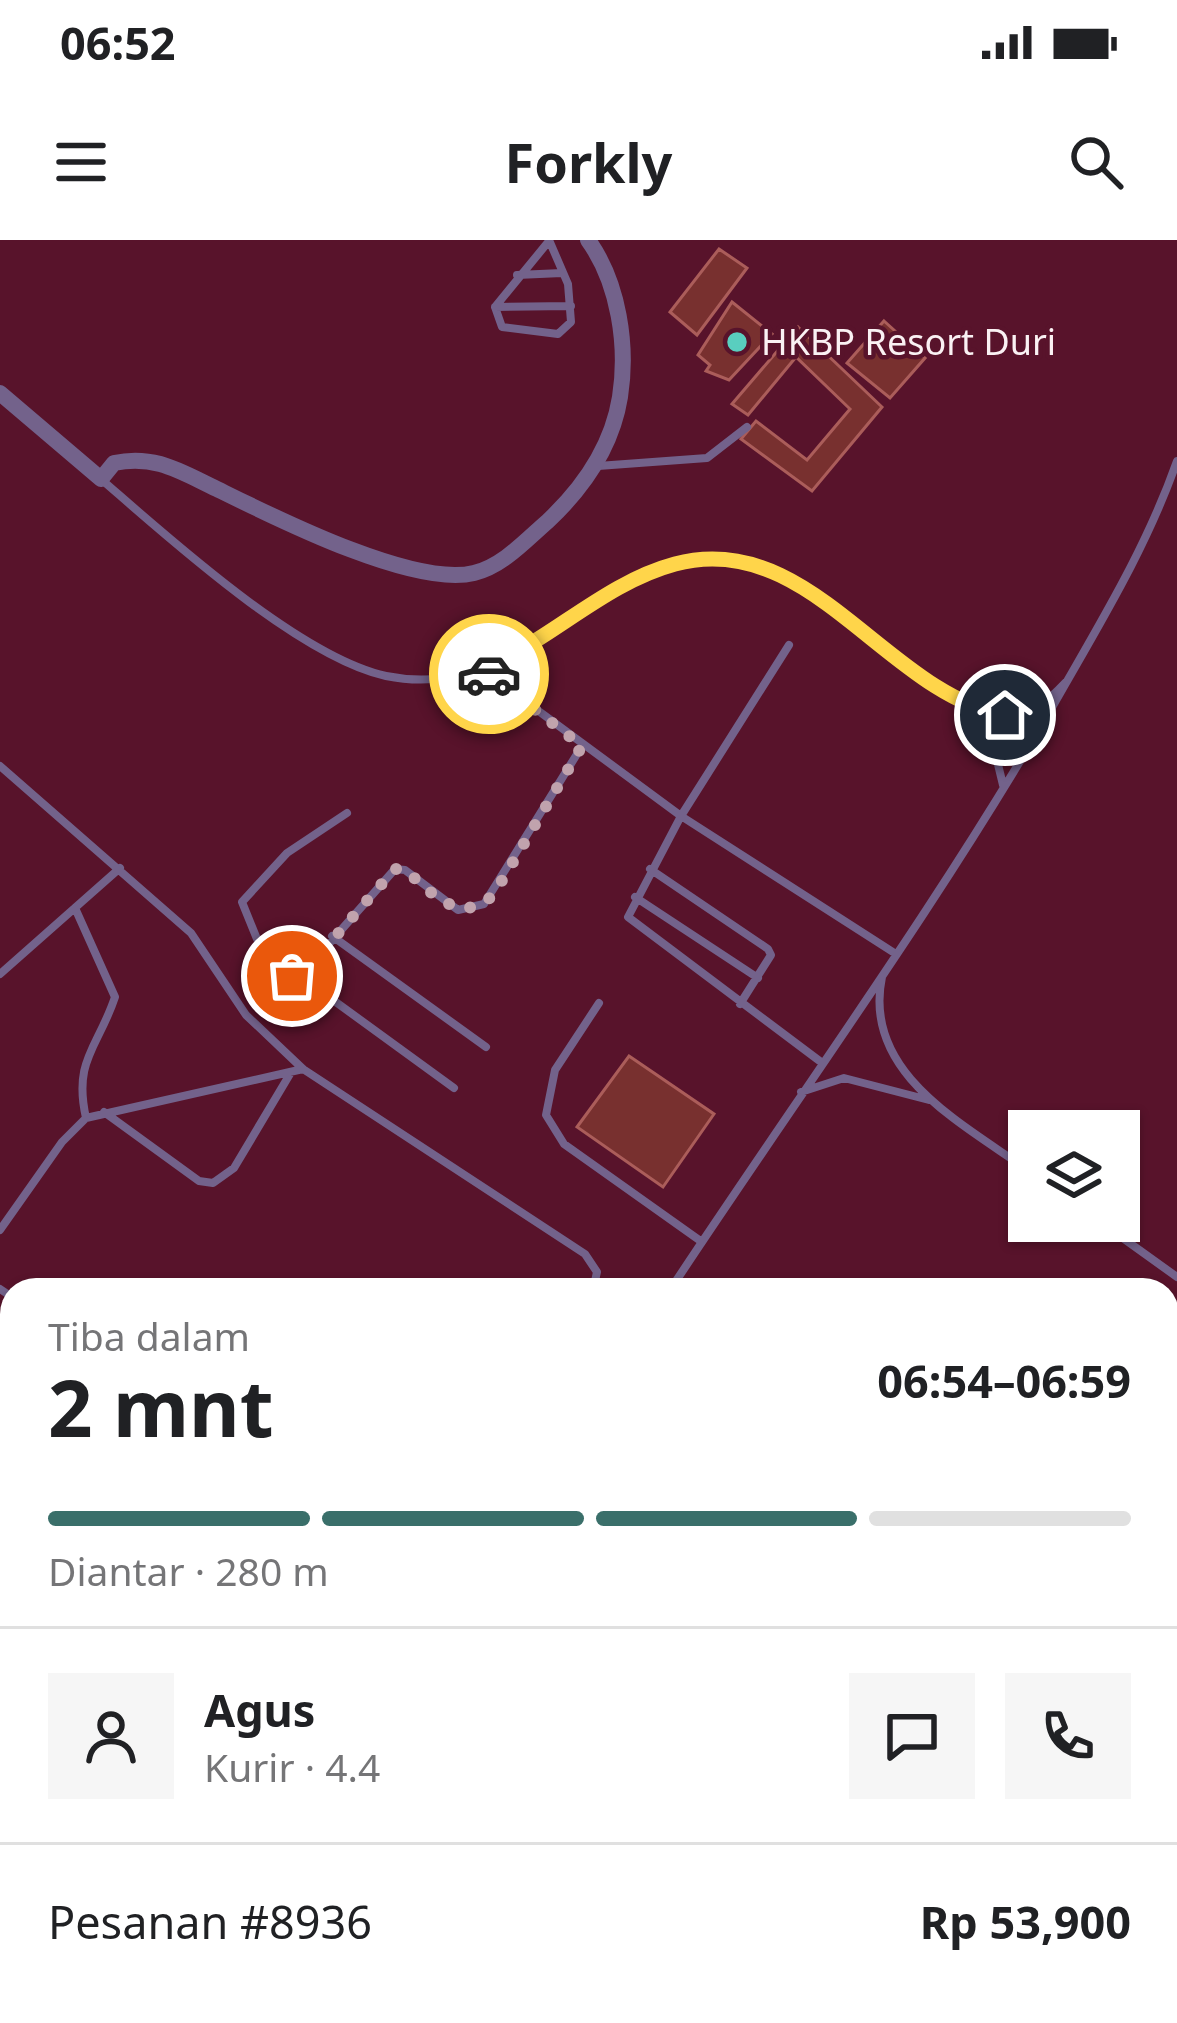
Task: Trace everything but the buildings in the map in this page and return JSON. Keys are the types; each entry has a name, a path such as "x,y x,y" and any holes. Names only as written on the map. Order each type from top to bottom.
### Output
{"street":[{"path":"0,393 101,479 115,463 160,461 294,525 424,574 476,573 509,555 556,513 609,444 620,395 621,330 611,286 588,240"}],"lane":[{"path":"549,241 563,273 571,322 558,334 502,327 495,307 516,275 549,241"},
{"path":"516,275 563,273"},
{"path":"495,307 571,306"},
{"path":"595,466 707,458 747,427"},
{"path":"678,1278 994,804 1134,568 1177,461"},
{"path":"101,479 212,569 351,664 413,680 482,669 648,574 703,559 730,559 795,585 956,699 985,733 1001,766 1003,784 994,804"},
{"path":"789,645 628,910 633,925 821,1062"},
{"path":"482,669 681,816 896,954"},
{"path":"956,699 1005,715 1040,706 1066,682"},
{"path":"299,976 395,869 405,870 458,910 484,904 582,746"},
{"path":"0,766 191,933 246,1015 303,1069 585,1254 597,1271 596,1278"},
{"path":"347,813 287,853 242,902 256,939 284,971 299,976 454,1088"},
{"path":"0,974 120,868"},
{"path":"650,868 768,950 771,955 740,1004"},
{"path":"635,897 758,978"},
{"path":"75,908 115,997 80,1079 86,1118"},
{"path":"332,936 486,1047"},
{"path":"883,973 879,1029 897,1062 931,1101 1008,1156"},
{"path":"599,1003 554,1070 546,1115 564,1144 702,1242"},
{"path":"0,1230 62,1142 86,1118 303,1069"},
{"path":"103,1111 199,1181 213,1183 234,1168 291,1072"},
{"path":"801,1092 844,1078 931,1101"},
{"path":"1129,1242 1177,1277"}],"way so far":[{"path":"292,976 304,972 395,869 405,870 458,910 472,910 494,894 582,746 489,674"}],"place":[{"name":"HKBP Resort Duri","path":"737,342"}],"route":[{"path":"489,674 482,669 648,574 703,559 730,559 795,585 863,628 956,699 980,711 1005,715"}]}
